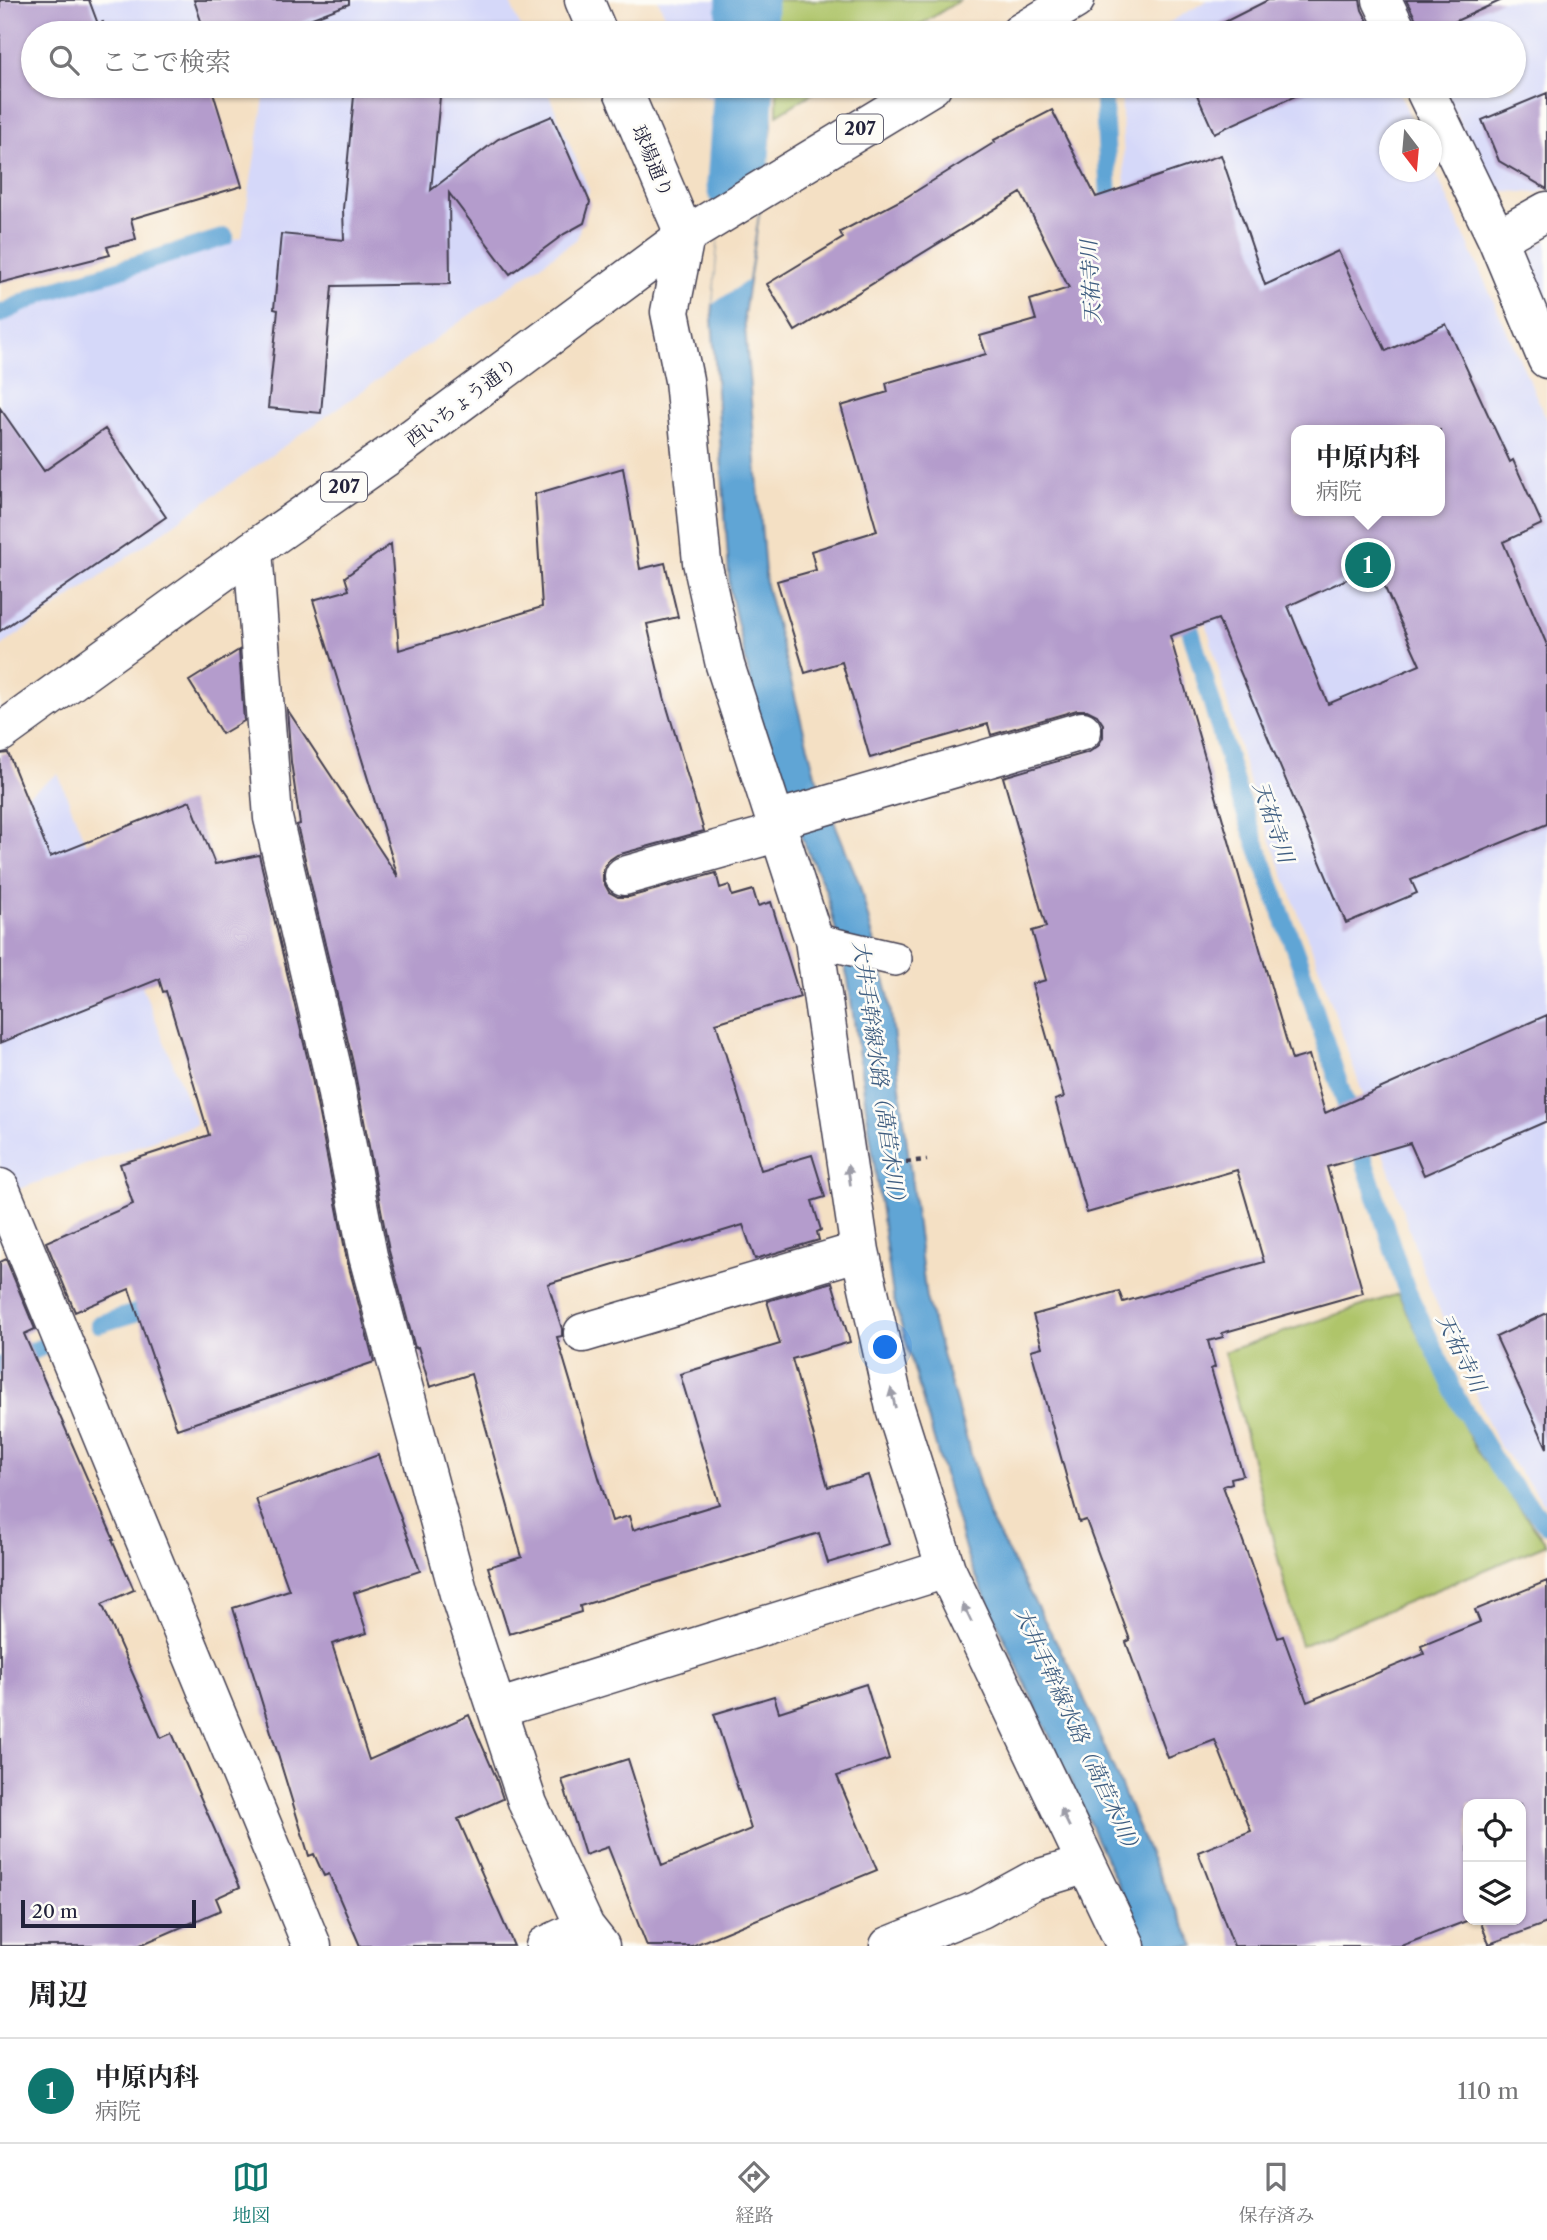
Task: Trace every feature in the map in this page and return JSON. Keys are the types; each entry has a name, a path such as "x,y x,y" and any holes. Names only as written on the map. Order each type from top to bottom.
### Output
{"main road":[{"path":"584,0 593,21"},
{"path":"1040,21 1075,0"},
{"path":"1382,0 1392,21"},
{"name":"球場通り","path":"626,98 685,236"},
{"name":"西いちょう通り","path":"0,733 392,453 685,236 913,98"},
{"path":"1429,98 1497,239 1547,359"},
{"path":"1497,239 1547,211"},
{"path":"685,236 670,312 684,380 702,562 725,665 814,940 860,1251 895,1408 946,1569 1126,1946"},
{"path":"253,550 273,818 332,1068 368,1256 459,1594 528,1804 592,1936 545,1946"},
{"path":"624,876 778,826 841,802 1082,730"},
{"path":"0,1188 312,1946"},
{"path":"583,1333 860,1251"},
{"path":"497,1709 946,1569"},
{"path":"889,1946 981,1909 1034,1880 1087,1864"}],"lane":[{"path":"814,940 895,959"}],"shaded area":[{"path":"0,0 509,0 518,21 21,21 21,98 142,98 0,149"},
{"path":"658,0 737,0 736,21 668,21"},
{"path":"1208,0 1356,0 1366,21 1172,21"},
{"path":"1404,0 1547,0 1547,188 1538,193 1490,190 1448,98 1526,98 1526,21 1414,21"},
{"path":"264,98 550,98 589,190 577,239 0,647 0,318 45,297 242,237"},
{"path":"711,98 735,98 735,107"},
{"path":"1121,98 1402,98 1411,119 1379,119 1379,182 1440,182 1547,420 1547,1507 1497,1443 1427,1281 1322,976 1249,783 1131,343"},
{"path":"1547,240 1547,317 1527,270 1535,247"},
{"path":"58,774 197,1124 0,1196 0,814"}],"green space":[{"path":"776,0 960,0 926,21 776,21"},
{"path":"777,98 805,98 777,115"},
{"path":"1398,1294 1476,1450 1547,1544 1301,1646 1224,1352"}],"water":[{"path":"731,98 771,108 772,126 744,315 766,585 815,774 859,883 889,998 926,1298 989,1517 1076,1679 1153,1863 1195,1946 1146,1946 968,1559 893,1296 848,979 826,891 770,769 730,590 712,317"}],"pier":[{"path":"729,111 772,126 748,280 713,304"}],"building":[{"path":"0,0 89,0 97,21 21,21 21,98 215,98 242,186 131,219 136,239 107,247 110,255 0,283"},
{"path":"194,0 349,0 349,4 304,21 201,21"},
{"path":"1268,0 1360,0 1368,21 1227,21"},
{"path":"1406,0 1502,0 1456,21 1417,21"},
{"path":"1547,93 1547,189 1499,161 1482,120"},
{"path":"354,98 440,98 431,190 498,139 552,116 590,202 584,223 564,234 510,274 449,193 450,284 332,286 321,413 268,408 278,310 274,309 281,234 344,240 343,209"},
{"path":"1198,98 1291,98 1214,133"},
{"path":"1052,110 1096,197 1221,155 1265,285 1338,251 1386,351 1446,324 1542,524 1503,542 1547,645 1547,824 1411,880 1417,893 1346,923 1218,619 1170,636 1292,1060 1309,1055 1325,1113 1547,1015 1547,1121 1424,1175 1410,1143 1327,1167 1363,1293 1222,1333 1223,1337 1208,1341 1215,1367 1211,1369 1243,1475 1231,1478 1232,1483 1223,1486 1278,1638 1283,1636 1307,1702 1424,1654 1421,1646 1480,1622 1475,1610 1547,1581 1547,1923 1489,1944 1482,1925 1526,1925 1526,1799 1463,1799 1463,1922 1401,1946 1234,1946 1198,1852 1251,1831 1215,1740 1168,1758 1126,1642 1130,1640 1086,1520 1079,1522 1031,1350 1042,1347 1033,1315 1119,1291 1123,1302 1264,1262 1237,1170 1087,1213 1055,1100 1064,1097 1032,984 1046,980 1032,931 1046,927 1003,777 1089,752 1098,746 1103,737 1103,724 1097,715 1087,710 1077,710 991,735 988,724 870,758 842,662 805,673 777,581 816,570 811,551 877,531 841,406 888,392 886,383 986,354 980,336 1036,320 1030,300 1069,288 1021,193 795,331 767,284 843,238 840,232 905,198 995,142 994,140","holes":["1375,566 1420,665 1328,704 1288,606"]},
{"path":"0,408 44,471 105,429 166,517 0,631"},
{"path":"623,468 640,569 665,563 678,617 647,624 664,697 704,831 617,855 608,861 603,870 603,881 609,892 618,897 629,897 716,873 720,888 729,885 732,896 753,890 758,906 771,902 800,997 716,1023 761,1170 812,1155 825,1197 812,1201 821,1230 817,1232 819,1240 755,1259 743,1225 548,1284 562,1329 562,1336 557,1337 612,1521 629,1516 633,1530 719,1504 680,1374 780,1344 767,1301 832,1282 850,1342 792,1359 828,1487 868,1475 889,1544 828,1563 819,1533 580,1606 581,1612 509,1634 488,1567 522,1557 471,1374 430,1387 418,1347 415,1348 389,1251 353,1063 297,825 300,824 287,709 398,877 313,600 349,590 345,577 391,544 399,650 542,607 535,494"},
{"path":"239,650 244,721 222,734 189,681"},
{"path":"8,753 50,857 190,801 215,864 259,855 311,1073 347,1260 374,1362 177,1429 129,1289 75,1312 46,1242 133,1204 120,1164 209,1135 166,991 163,992 159,979 0,1043 0,754"},
{"path":"6,1259 35,1329 24,1334 134,1590 102,1604 161,1738 172,1733 240,1887 216,1898 221,1910 138,1946 0,1946 0,1262"},
{"path":"1547,1313 1547,1448 1496,1337"},
{"path":"378,1455 420,1571 354,1593 367,1633 332,1644 369,1760 469,1715 503,1799 458,1819 514,1946 360,1946 329,1874 324,1876 314,1854 309,1856 233,1608 289,1590 256,1499"},
{"path":"866,1684 889,1759 837,1776 877,1870 692,1946 647,1946 608,1847 585,1855 562,1780 628,1759 662,1866 751,1829 714,1714 774,1696 779,1712"}],"waterway":[{"name":"大井手幹線水路（萵苣木川）","path":"746,21 747,0"},
{"name":"大井手幹線水路（萵苣木川）","path":"737,185 743,98"},
{"name":"天祐寺川","path":"1104,98 1110,217"},
{"path":"0,314 44,293 225,237"},
{"name":"天祐寺川","path":"1184,608 1239,796 1301,967 1405,1286 1458,1400 1503,1475 1547,1525"},
{"path":"99,1324 158,1306"},
{"path":"0,1366 42,1347"}],"place":[{"name":"中原内科","path":"1368,565"}]}
